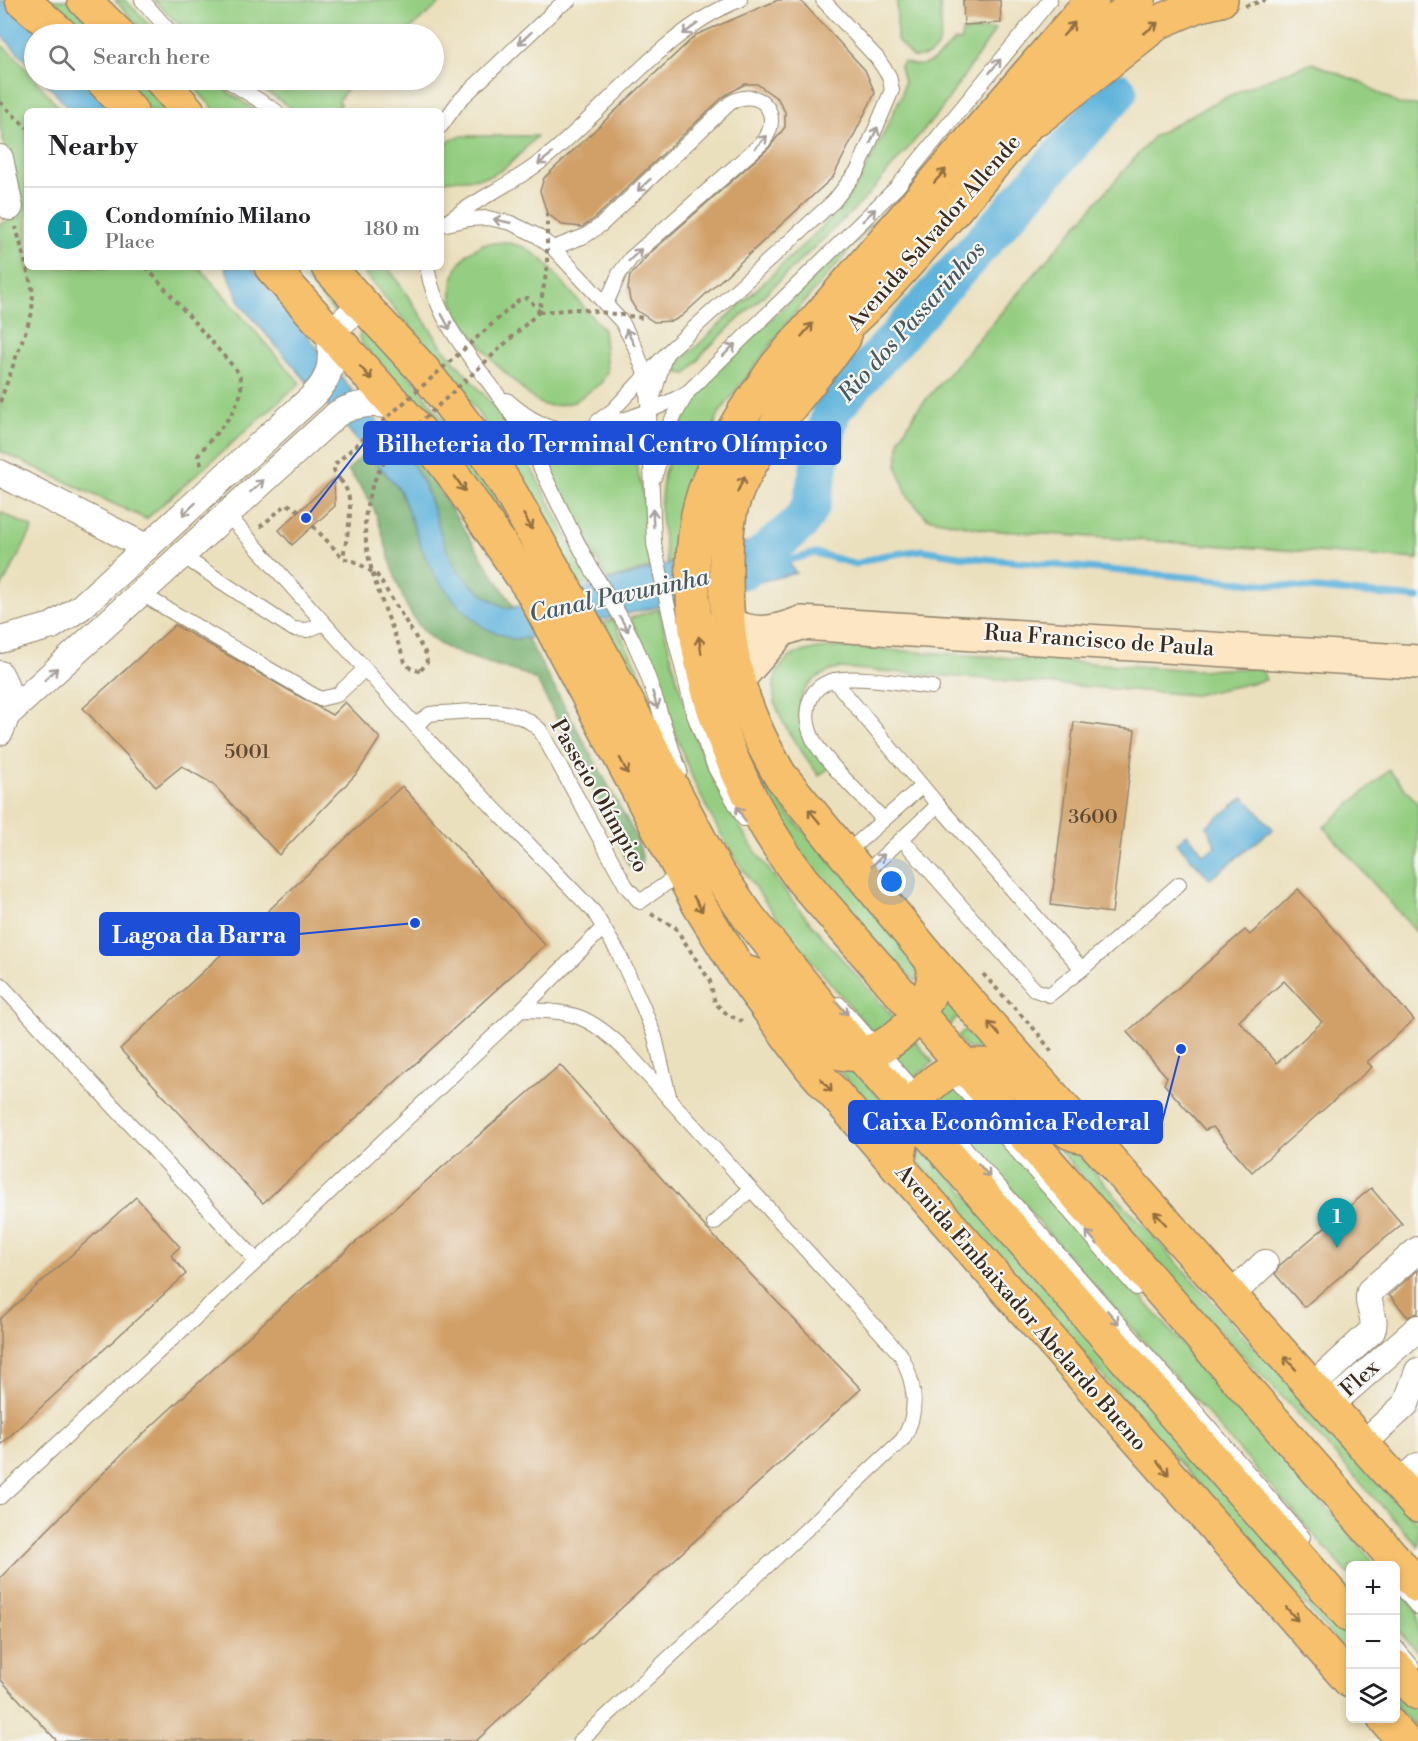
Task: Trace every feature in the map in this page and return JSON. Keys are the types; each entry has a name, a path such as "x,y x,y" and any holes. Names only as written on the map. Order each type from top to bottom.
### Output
{"main road":[{"path":"22,0 50,24"},
{"path":"84,0 108,24"},
{"path":"106,0 123,24"},
{"path":"1092,0 777,364 746,410 706,485 697,518 694,547 694,613 706,687 733,764 773,838 912,1022 1322,1476 1418,1586"},
{"path":"1023,130 1043,99 1071,65 1104,29 1139,0"},
{"name":"Avenida Salvador Allende","path":"726,614 726,540 733,500 748,470 870,303 1023,130 1159,22 1196,6 1228,4"},
{"path":"111,90 127,108"},
{"path":"170,90 185,108"},
{"name":"Avenida Embaixador Abelardo Bueno","path":"273,270 331,349 381,405 452,473 546,585"},
{"name":"Avenida Embaixador Abelardo Bueno","path":"331,270 424,371 479,442 546,585 585,654 726,887 915,1104 1349,1615"},
{"path":"746,410 793,373 870,303"},
{"path":"726,614 737,680 747,711 780,775 933,962 1087,1137 1363,1444 1414,1493"},
{"name":"Avenida Embaixador Abelardo Bueno","path":"585,654 681,873 740,971 810,1066 1346,1676"},
{"path":"740,971 764,979 814,1038 827,1047 842,1052 869,1051 912,1022 930,992 934,976 933,962"},
{"path":"898,1168 902,1137 915,1104 951,1067 990,1065 1005,1070 1018,1078 1069,1131 1087,1137"},
{"path":"1322,1476 1377,1510 1418,1554"},
{"path":"1397,1669 1418,1693"},
{"path":"1388,1723 1404,1741"}],"street":[{"path":"0,160 10,207"},
{"path":"0,640 37,632 66,619 294,413 325,383 331,349 362,304"},
{"path":"4,723 140,592 314,434 344,410 381,405"},
{"path":"0,473 146,547"},
{"name":"Rua Francisco de Paula","path":"726,614 745,633 781,630 801,623 1418,662"},
{"path":"737,680 781,630"},
{"path":"0,674 7,689 4,723"},
{"path":"1320,1397 1374,1326 1368,1297 1370,1291 1418,1250"},
{"path":"1230,1296 1265,1263"},
{"name":"Flex","path":"1320,1397 1418,1328"},
{"path":"1363,1444 1406,1404 1418,1371"}],"lane":[{"path":"142,0 163,24"},
{"path":"444,122 459,101 569,0"},
{"path":"444,222 541,162 577,132 674,40 716,9 740,0"},
{"path":"581,429 612,411 666,354 834,201 858,170 892,90 889,76 877,58 823,0"},
{"path":"651,492 669,425 688,392 897,187 1050,0"},
{"path":"243,90 271,108"},
{"path":"553,248 585,236 601,225 730,103 742,96 754,98 766,105 771,118 771,132 763,142 631,258 619,274 606,304"},
{"path":"444,224 478,218 511,223 536,235 553,248 622,322 645,374 649,412 654,544 694,714 715,768 753,834"},
{"path":"428,270 431,287 451,332 495,389 520,429 590,567 636,645 681,774 725,858"},
{"path":"649,412 666,354"},
{"path":"495,389 526,416 562,429 581,429 649,412 688,392"},
{"path":"227,514 415,726 577,892 619,954 655,1037 670,1102"},
{"path":"181,555 293,629 308,630 324,623"},
{"path":"140,592 320,699 337,695 365,669"},
{"path":"883,819 813,739 807,718 808,702 813,693 834,680 932,687"},
{"path":"834,680 938,805 1082,969"},
{"name":"Passeio Olímpico","path":"415,726 430,714 503,711 525,717 540,730 626,886 640,902 681,873"},
{"path":"853,865 883,819 922,786"},
{"path":"853,865 902,839 938,805"},
{"path":"902,839 1035,990 1049,995 1179,884"},
{"path":"0,1497 257,1261 521,1010 603,928"},
{"path":"0,984 257,1261"},
{"path":"830,994 869,1051"},
{"path":"521,1010 550,1011 589,1020 625,1050 901,1355 914,1389 911,1425 903,1439 580,1741"},
{"path":"951,1067 1143,1295"},
{"path":"915,1104 1179,1390 1313,1549"},
{"path":"714,1223 750,1190"},
{"path":"1400,1588 1418,1608"},
{"path":"1400,1653 1418,1673"}],"path":[{"path":"1228,4 1266,0"},
{"path":"0,102 24,125"},
{"path":"10,207 24,259"},
{"path":"313,526 343,558 372,570 386,588 426,654 427,663 420,671 411,669 405,662 366,550 364,510 372,484 385,458 398,443 539,312 547,269 547,213"},
{"path":"0,402 32,312 33,292 27,270"},
{"path":"150,270 238,372 243,382 243,393 238,404 198,456 203,468"},
{"path":"343,558 350,492 334,471 334,465 519,300 528,298 539,312"},
{"path":"539,312 578,309 644,318"},
{"path":"260,528 287,504 300,511"},
{"path":"982,972 1037,1032 1056,1059"}],"green space":[{"path":"49,0 70,0 93,24 72,24"},
{"path":"115,0 125,0 148,24 137,24"},
{"path":"154,0 444,0 416,24 179,24"},
{"path":"897,0 940,0 940,39 932,53 924,57 912,57 897,40"},
{"path":"996,29 940,111 862,202 705,351 687,374 679,373 677,365 839,211 866,169 902,94 904,82 900,66 904,62 919,65 932,61 954,41 961,41 962,32"},
{"path":"0,44 24,67 24,90 44,90 59,108 24,108 24,270 202,270 300,383 146,519 0,451 0,223 20,218 0,126"},
{"path":"1312,63 1360,82 1398,104 1418,105 1418,559 987,530 927,518 908,497 897,467 900,438 917,410 1153,137 1231,95"},
{"path":"132,90 151,90 168,108 148,108"},
{"path":"196,90 225,90 252,108 213,108"},
{"path":"264,90 346,90 339,100 340,108 291,108"},
{"path":"460,136 537,136 515,159 496,173 483,177 444,182 444,148"},
{"path":"876,219 794,314 720,412 699,461 680,524 676,561 667,563 660,508 664,473 687,410 712,376"},
{"path":"505,242 524,247 542,259 603,329 607,372 601,383 574,402 554,406 543,405 531,397 494,362 459,317 452,299 452,283 457,267 468,253 483,244"},
{"path":"295,270 314,270 344,304 339,317"},
{"path":"362,270 390,270 443,348 496,409 525,456 591,582 578,586 521,481 483,420 407,323"},
{"path":"363,327 413,380 468,452 550,588 361,342 359,337"},
{"path":"394,427 421,462 514,607 508,609 480,592 464,578 451,561 440,535 425,485 402,452 386,435"},
{"path":"530,437 569,460 591,465 603,464 634,454 644,498 652,567 608,580"},
{"path":"366,452 400,490 426,558 512,639 527,638 638,840 642,856 641,866 631,868 628,864 613,827 537,681 527,675 445,647 429,636 416,621 398,584 371,502 348,470"},
{"path":"0,512 33,528 0,590"},
{"path":"659,609 693,731 709,770 747,839 770,871 819,933 897,1021 877,1037 775,915 752,883 710,815 693,779 648,657 630,618"},
{"path":"613,620 640,673 654,717 598,625"},
{"path":"842,647 1195,670 1261,668 1266,680 1195,695 840,668 821,675 808,686 801,698 802,726 808,740 829,768 819,776 783,723 774,693 775,679 784,662 796,654 814,649"},
{"path":"719,697 763,780 790,816 903,939 918,965 916,982 815,880 788,843"},
{"path":"1389,770 1418,804 1418,934 1324,827"},
{"path":"941,987 966,1010 947,1027 935,1012"},
{"path":"975,1021 996,1052 967,1048 957,1037"},
{"path":"914,1040 933,1062 914,1078 895,1057"},
{"path":"854,1067 892,1114 888,1128 839,1071 839,1068"},
{"path":"999,1081 1024,1095 1250,1343 1316,1407 1418,1523 1418,1546 1287,1402 1200,1311"},
{"path":"955,1086 1373,1561 1346,1561 1346,1571 934,1103"},
{"path":"917,1138 1346,1623 1346,1651 941,1193 919,1161"},
{"path":"1400,1591 1418,1612 1418,1653 1400,1633"},
{"path":"1400,1684 1418,1704 1418,1730 1400,1711"}],"water":[{"path":"0,0 18,0 44,24 24,24 24,59 0,34"},
{"path":"53,90 103,90 119,108 68,108"},
{"name":"Canal Pavuninha","path":"226,270 253,270 415,468 426,490 446,548 466,580 484,595 508,609 770,536 796,573 527,638 512,639 483,627 457,604 436,577 426,558 400,490 242,306"},
{"path":"1244,797 1273,829 1210,879 1177,843 1187,834 1204,854 1216,847 1207,826"}],"building":[{"path":"778,0 799,0 803,3 865,70 875,93 833,177 682,316 673,321 654,322 636,310 630,300 628,289 630,276 648,255 769,148 785,127 785,112 778,99 757,84 745,84 724,96 595,218 582,227 562,225 547,213 540,191 544,178 696,35"},
{"path":"963,0 1000,0 1001,23 964,25"},
{"path":"334,479 335,506 292,545 279,530"},
{"path":"175,625 332,715 345,702 380,738 358,772 279,855 213,784 182,766 156,787 83,708"},
{"path":"1074,722 1135,730 1112,913 1051,905"},
{"path":"402,786 545,945 263,1203 120,1049"},
{"path":"1298,889 1414,1020 1367,1062 1372,1067 1252,1172 1213,1127 1205,1130 1164,1084 1167,1077 1127,1032 1245,930 1250,935","holes":["1284,981 1322,1022 1277,1063 1239,1021"]},
{"path":"560,1065 707,1229 861,1389 476,1741 57,1741 0,1679 0,1578 131,1445 273,1314"},
{"path":"1371,1188 1402,1224 1304,1307 1275,1274 1280,1265"},
{"path":"136,1197 180,1247 171,1255 186,1274 0,1445 0,1319"},
{"path":"1418,1270 1418,1313 1408,1317 1389,1295"}],"waterway":[{"name":"Rio dos Passarinhos","path":"732,572 746,569 800,523 811,506 831,411 1118,92"},
{"path":"780,563 815,553 856,564 881,556 923,550 965,557 1418,598"}],"place":[{"name":"Bilheteria do Terminal Centro Olímpico","path":"306,518"},
{"name":"Lagoa da Barra","path":"415,923"},
{"name":"Caixa Econômica Federal","path":"1181,1049"},
{"name":"Condomínio Milano","path":"1337,1248"}]}
